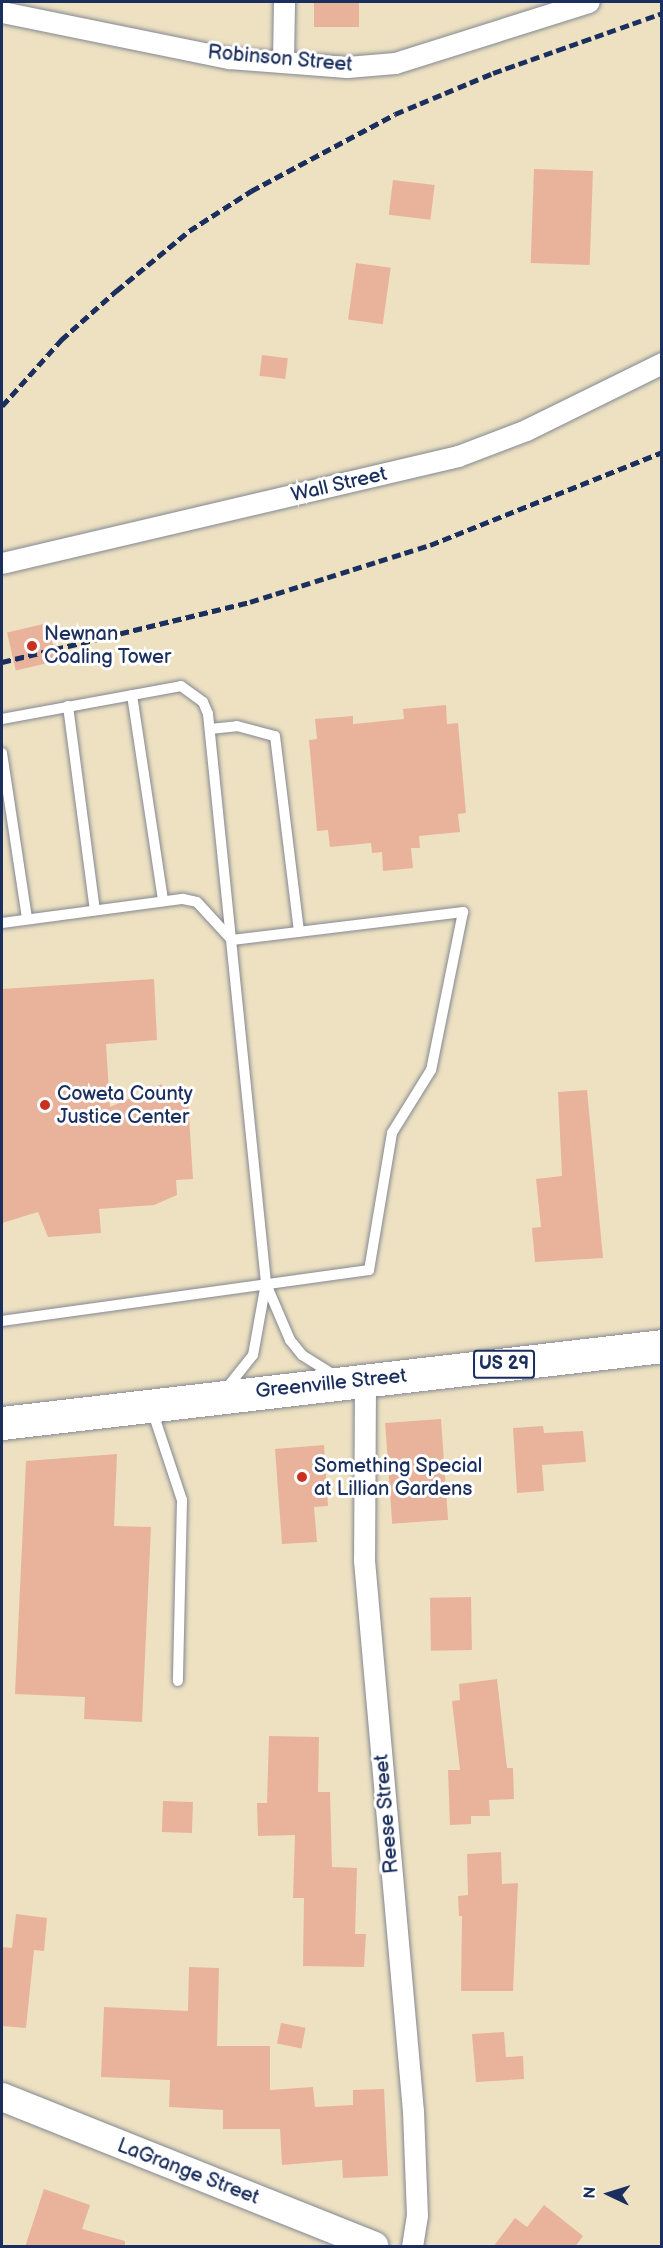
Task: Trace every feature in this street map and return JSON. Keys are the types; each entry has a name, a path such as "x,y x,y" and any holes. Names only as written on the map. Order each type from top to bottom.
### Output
{"main road":[{"name":"Greenville Street","path":"2,1423 662,1346"}],"street":[{"path":"283,60 284,2"},
{"name":"Robinson Street","path":"2,12 229,58 283,60 347,67 395,63 590,2"},
{"name":"Wall Street","path":"2,563 459,456 526,429 662,363"},
{"name":"Reese Street","path":"356,1382 364,1560 413,2111 417,2215 412,2247"},
{"name":"LaGrange Street","path":"2,2097 374,2247"}],"lane":[{"path":"2,719 181,686 203,702 210,729 266,1283 254,1355 220,1396"},
{"path":"132,695 163,900"},
{"path":"68,706 96,909"},
{"path":"210,729 237,726 275,736 299,932"},
{"path":"2,753 27,919"},
{"path":"2,923 163,900 197,902 232,940"},
{"path":"2,1321 369,1270 392,1133 431,1070 463,912 232,940"},
{"path":"266,1283 290,1340 302,1355 356,1382"},
{"path":"150,1404 182,1500 178,1681"}],"building":[{"path":"314,2 359,2 359,27 314,27"},
{"path":"534,169 593,171 590,265 531,263"},
{"path":"393,180 435,185 430,220 389,215"},
{"path":"356,263 391,268 383,324 348,319"},
{"path":"262,355 288,358 285,379 259,376"},
{"name":"Newnan Coaling Tower","path":"48,623 57,661 16,670 7,632"},
{"path":"446,705 447,724 458,723 466,813 458,814 460,832 419,836 420,848 411,848 413,868 383,871 382,852 372,853 371,843 330,847 328,830 317,831 309,740 317,739 315,719 353,716 353,724 404,719 403,709"},
{"name":"Coweta County Justice Center","path":"154,979 157,1040 106,1044 110,1107 162,1084 164,1102 188,1100 193,1179 176,1180 177,1195 154,1205 99,1209 101,1233 48,1237 38,1212 2,1223 2,989"},
{"path":"587,1090 603,1258 535,1262 532,1228 541,1227 536,1179 562,1176 558,1092"},
{"path":"441,1419 448,1520 392,1524 385,1423"},
{"path":"543,1426 544,1433 583,1431 586,1462 542,1465 544,1491 517,1493 513,1428"},
{"name":"Something Special at Lillian Gardens","path":"324,1445 328,1506 314,1507 317,1542 282,1544 275,1449"},
{"path":"117,1454 114,1526 151,1527 142,1722 84,1719 85,1697 15,1694 26,1461"},
{"path":"471,1597 472,1650 431,1651 430,1598"},
{"path":"497,1679 507,1768 513,1768 514,1799 489,1800 490,1816 471,1816 471,1824 450,1825 448,1770 460,1770 452,1701 460,1700 459,1684"},
{"path":"269,1736 319,1737 318,1792 330,1792 332,1867 357,1868 355,1934 366,1934 364,1967 303,1966 304,1898 293,1898 295,1835 258,1836 257,1803 267,1803"},
{"path":"163,1801 193,1802 192,1833 162,1832"},
{"path":"501,1852 502,1884 518,1883 513,1991 461,1991 462,1916 459,1916 458,1896 468,1895 467,1854"},
{"path":"16,1914 47,1918 44,1951 34,1950 26,2028 2,2026 2,1947 12,1948"},
{"path":"189,1967 219,1968 217,2046 270,2046 270,2090 313,2087 315,2107 353,2105 353,2090 384,2089 388,2176 343,2178 342,2160 282,2165 280,2129 223,2129 223,2110 169,2107 170,2080 101,2077 104,2007 188,2011"},
{"path":"281,2023 306,2028 302,2048 277,2044"},
{"path":"504,2032 506,2057 523,2056 524,2079 476,2082 472,2034"},
{"path":"44,2189 90,2205 82,2229 125,2241 125,2247 25,2247"},
{"path":"544,2205 583,2236 575,2247 493,2247 515,2218 527,2227"}],"railway":[{"path":"2,406 61,340 116,291 189,231 251,191 395,114 493,73 662,13"},
{"path":"2,662 250,602 430,545 662,452"}],"place":[{"name":"Newnan Coaling Tower","path":"32,646"},
{"name":"Coweta County Justice Center","path":"45,1105"},
{"name":"Something Special at Lillian Gardens","path":"302,1477"}]}
